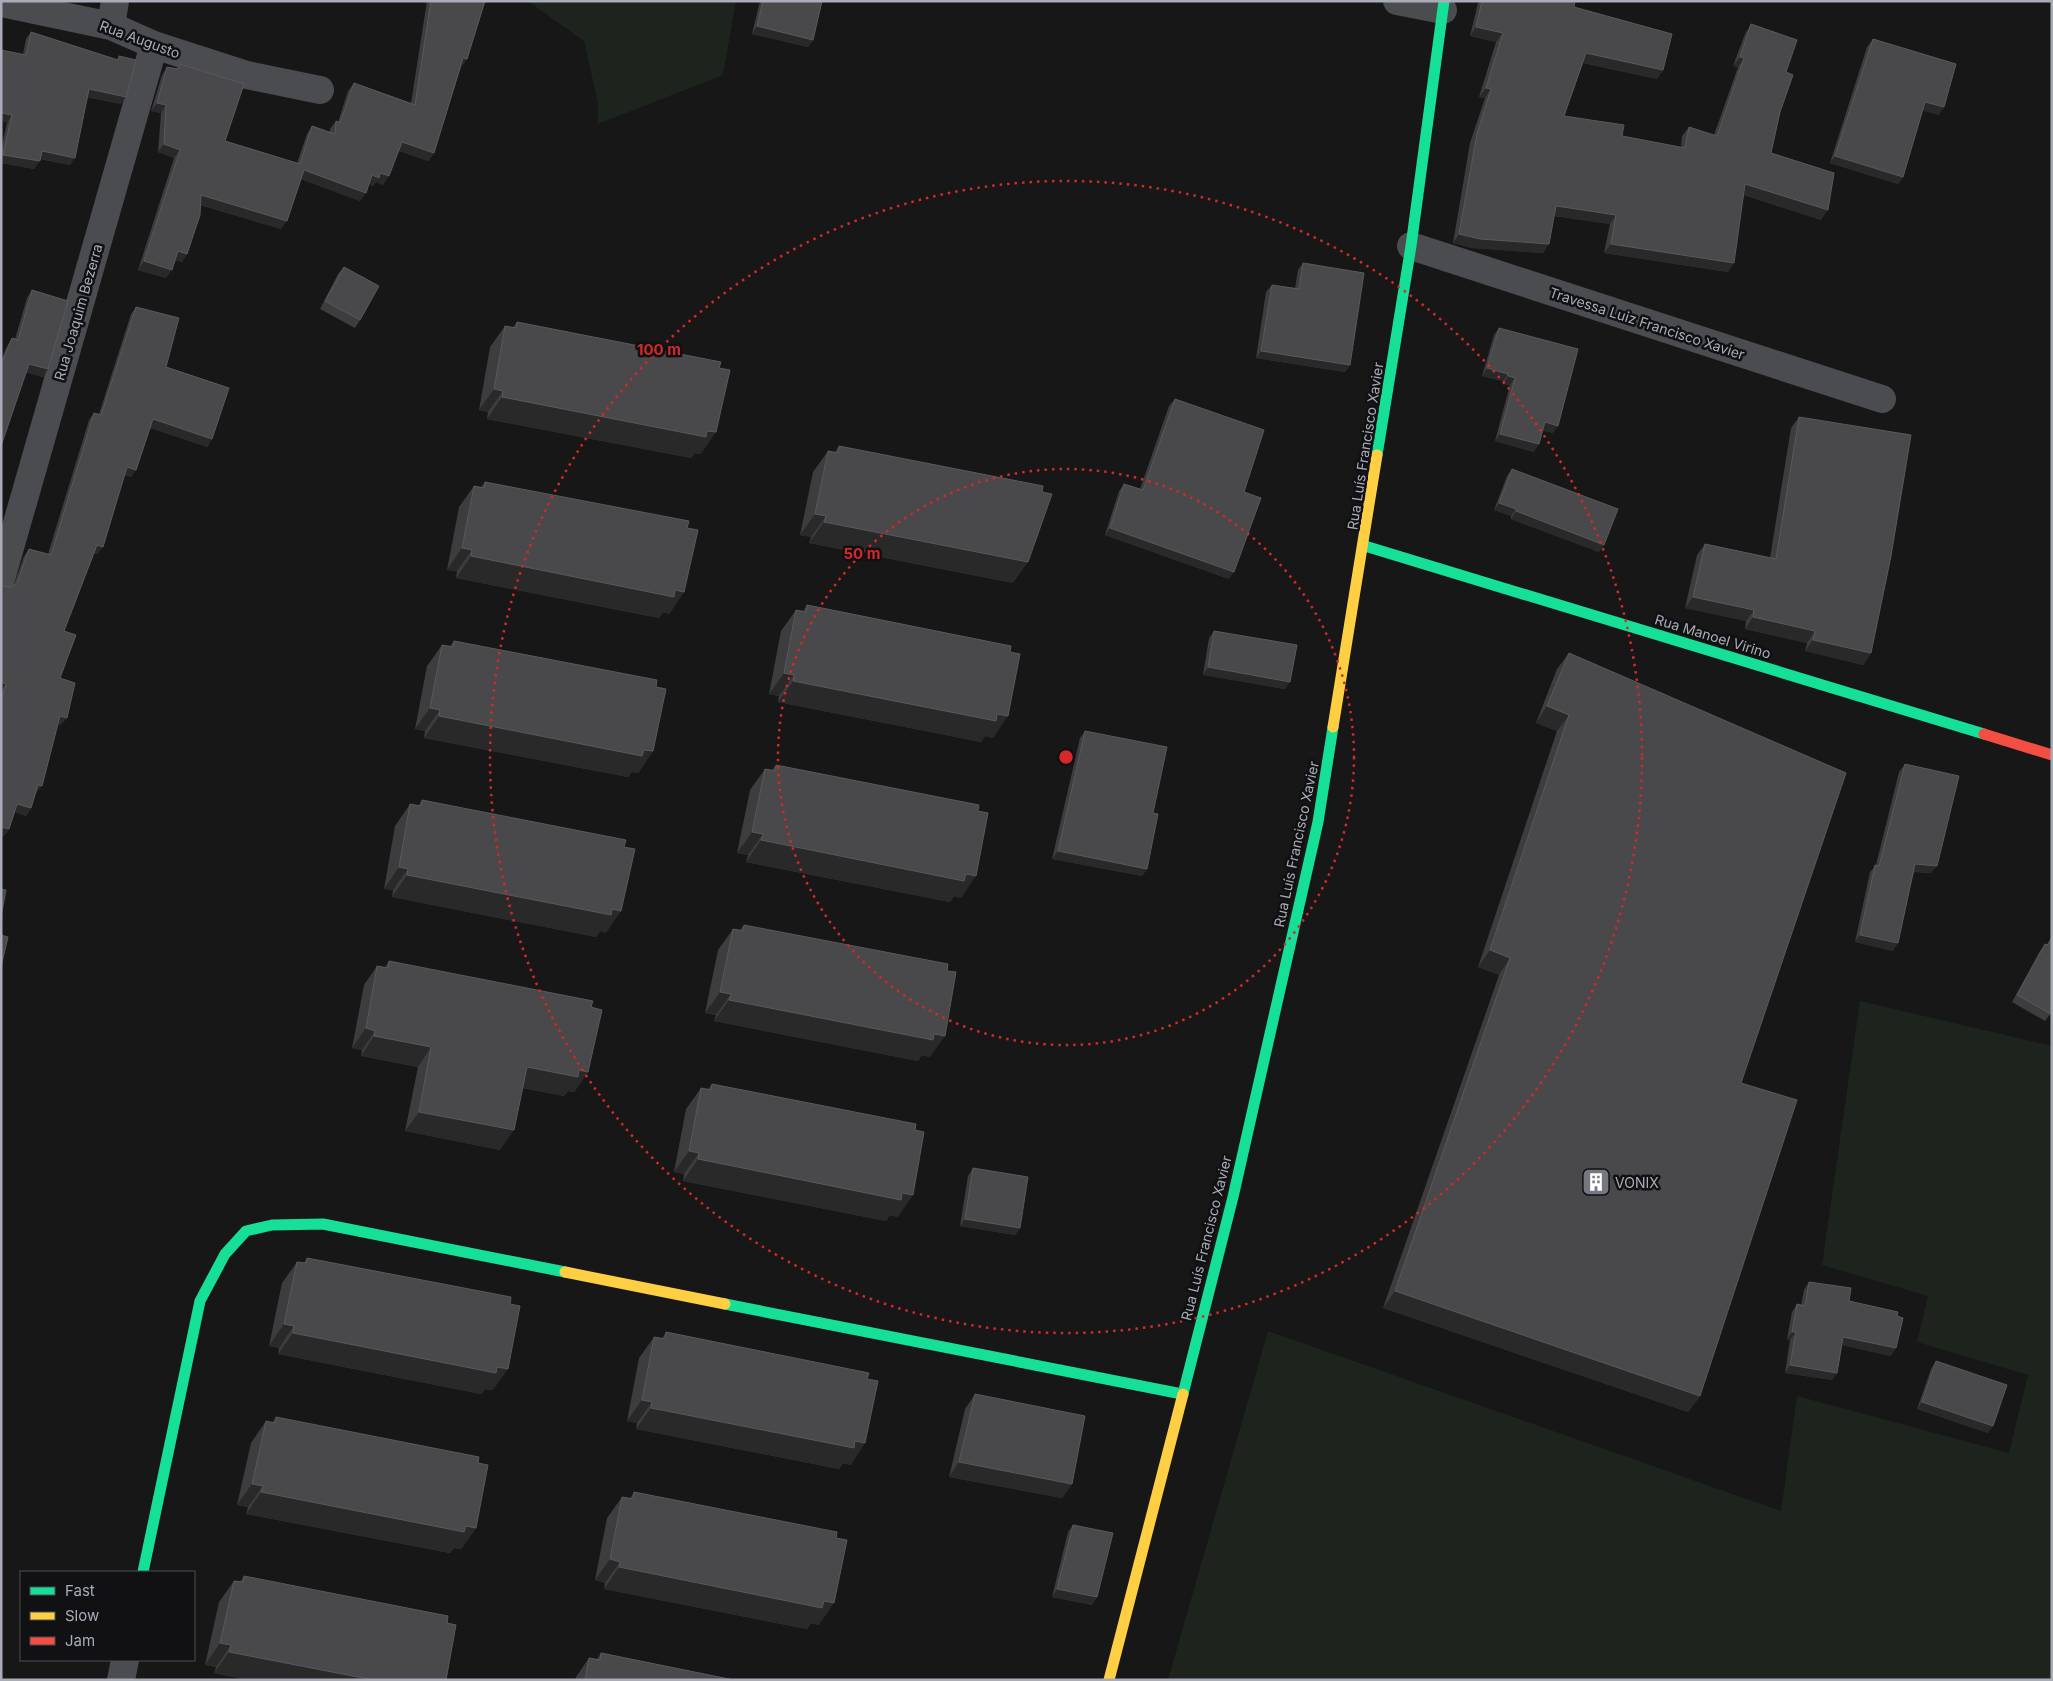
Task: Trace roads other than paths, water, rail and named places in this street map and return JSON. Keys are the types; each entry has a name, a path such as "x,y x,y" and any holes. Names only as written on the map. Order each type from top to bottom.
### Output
{"street":[{"path":"1397,1 1443,6"},
{"name":"Rua Augusto","path":"1,3 113,14 154,45 247,75 320,90"},
{"name":"Rua Luís Francisco Xavier","path":"1109,1680 1233,1197 1318,822 1365,546 1411,246 1443,6"},
{"name":"Rua Joaquim Bezerra","path":"1,579 154,45"},
{"name":"Travessa Luiz Francisco Xavier","path":"1411,246 1882,399"},
{"name":"Rua Manoel Virino","path":"1365,546 2052,755"},
{"path":"144,1571 200,1301 219,1261 247,1230 283,1224 323,1224 1182,1394"},
{"path":"121,1680 125,1661"}],"place":[{"name":"VONIX","path":"1596,1182"}]}
